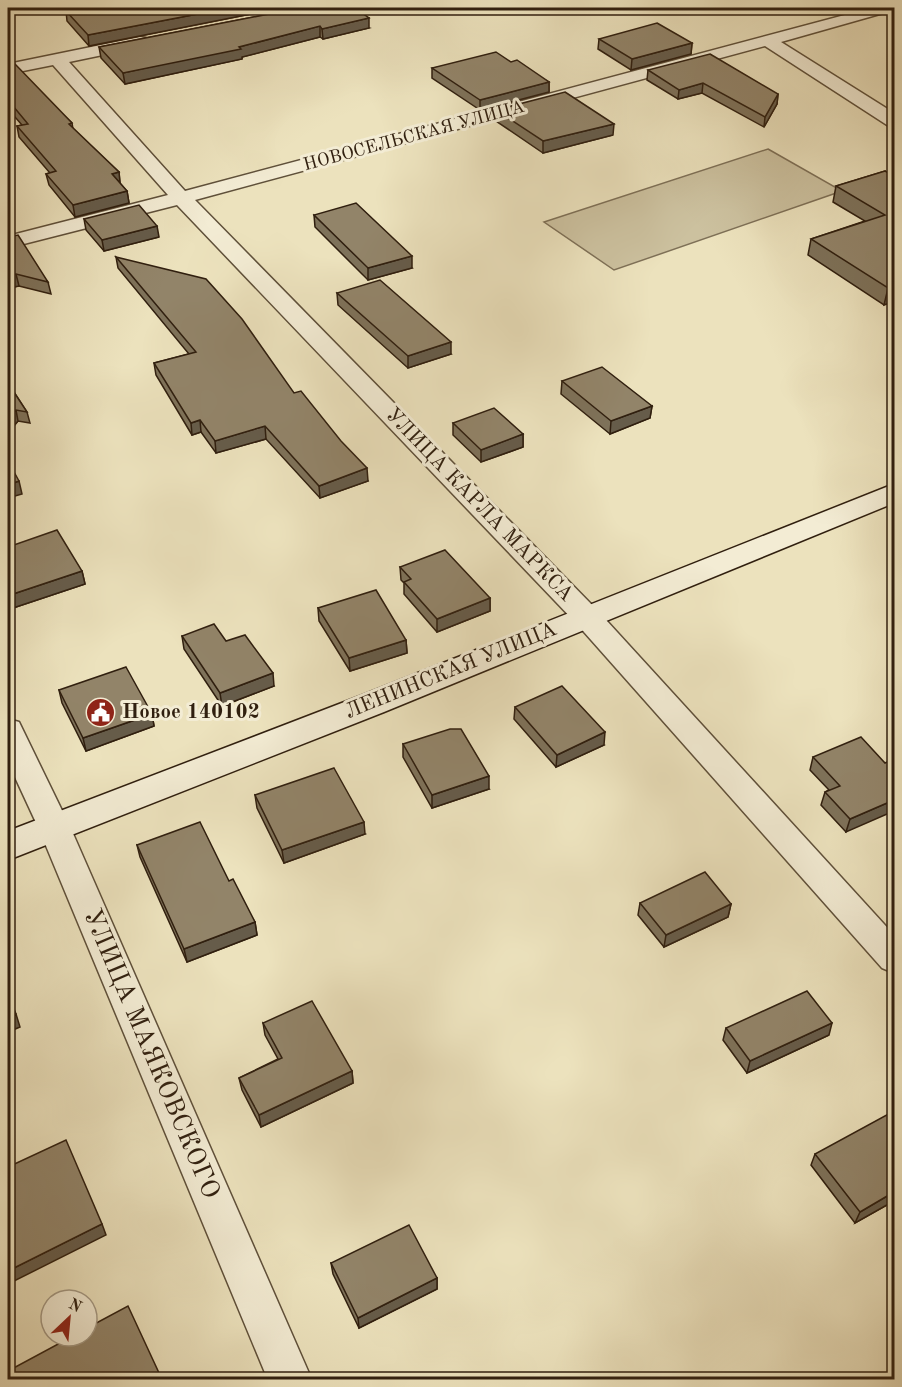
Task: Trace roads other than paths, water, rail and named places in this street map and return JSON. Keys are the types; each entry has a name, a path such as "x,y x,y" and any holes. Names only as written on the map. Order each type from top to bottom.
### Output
{"street":[{"name":"НОВОСЕЛЬСКАЯ УЛИЦА","path":"8,242 181,198 888,8"},
{"path":"8,69 161,38"},
{"path":"768,41 894,121"},
{"name":"УЛИЦА КАРЛА МАРКСА","path":"57,58 181,198 585,616 894,958"},
{"name":"ЛЕНИНСКАЯ УЛИЦА","path":"8,846 372,704 894,493"},
{"name":"УЛИЦА МАЯКОВСКОГО","path":"8,730 55,829 290,1380"}],"place":[{"name":"Новое 140102","path":"101,712"}]}
